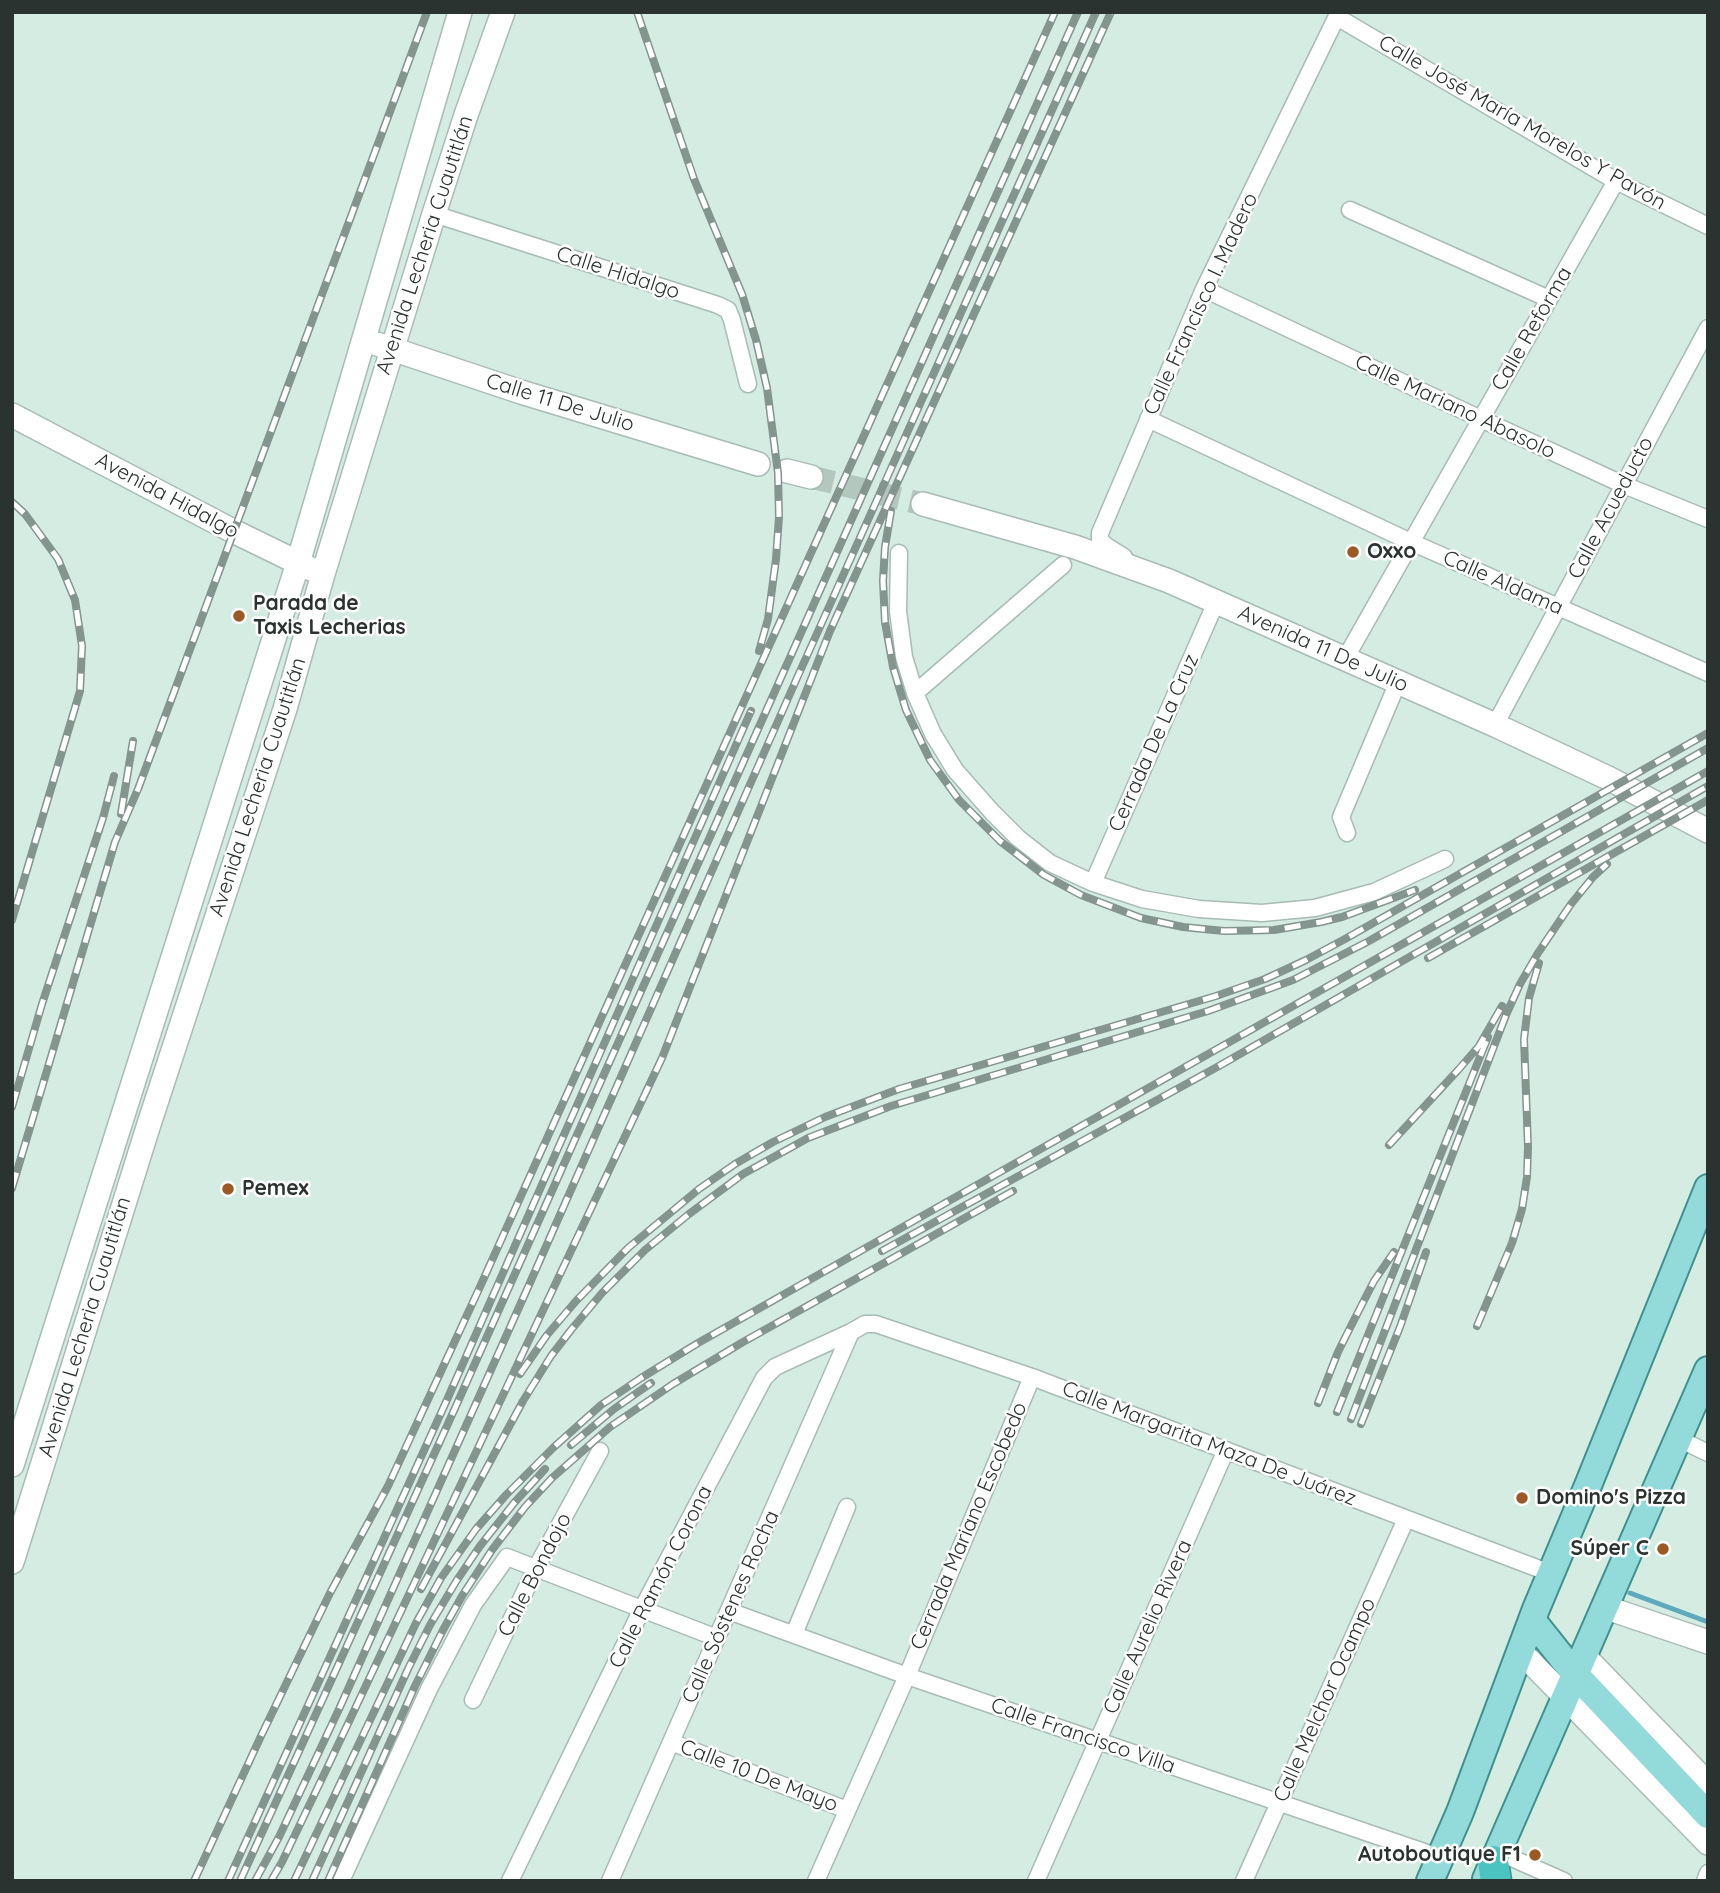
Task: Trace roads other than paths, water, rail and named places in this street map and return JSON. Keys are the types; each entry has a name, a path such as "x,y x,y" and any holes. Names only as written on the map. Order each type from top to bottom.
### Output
{"main road":[{"name":"Avenida Lecheria Cuautitlán","path":"12,1465 298,563 460,12"},
{"name":"Avenida Lecheria Cuautitlán","path":"12,1562 149,1124 285,709 323,574 434,214 503,12"},
{"path":"433,105 466,115"},
{"name":"Calle 11 De Julio","path":"363,339 521,392 758,464"},
{"name":"Avenida Hidalgo","path":"12,415 233,531 323,574"},
{"path":"787,471 811,477"},
{"name":"Avenida 11 De Julio","path":"923,504 1075,547 1150,572 1495,725 1608,778 1708,831"},
{"path":"1435,1869 1460,1812 1550,1573 1708,1188"},
{"path":"1493,1869 1708,1370"},
{"path":"35,1390 62,1398"},
{"path":"1604,1607 1708,1642"},
{"path":"1532,1620 1708,1843"},
{"path":"1520,1651 1575,1676 1708,1784"},
{"path":"1575,1676 1708,1815"}],"street":[{"name":"Calle José María Morelos Y Pavón","path":"1338,15 1616,181 1708,226"},
{"name":"Calle Francisco I. Madero","path":"1150,572 1105,545 1100,540 1100,533 1204,289 1338,15"},
{"name":"Calle Reforma","path":"1345,659 1616,181"},
{"path":"1350,210 1549,299"},
{"name":"Calle Hidalgo","path":"434,214 718,305 727,310 732,320 747,384"},
{"name":"Calle Mariano Abasolo","path":"1204,289 1624,485 1708,519"},
{"name":"Calle Acueducto","path":"1495,725 1708,328"},
{"name":"Calle Aldama","path":"1148,419 1411,542 1708,673"},
{"path":"899,553 898,611 904,657 915,693 933,734 955,770 992,812 1018,838 1050,863 1093,883 1142,899 1199,909 1262,913 1315,908 1374,892 1445,859"},
{"path":"915,693 1063,565"},
{"name":"Cerrada De La Cruz","path":"1093,883 1216,603"},
{"path":"1347,834 1340,817 1398,682"},
{"name":"Calle Margarita Maza De Juárez","path":"858,1328 876,1324 1032,1377 1550,1573"},
{"name":"Calle Ramón Corona","path":"510,1881 642,1609 764,1378 775,1367 858,1328"},
{"name":"Calle Sóstenes Rocha","path":"610,1881 858,1328"},
{"name":"Cerrada Mariano Escobedo","path":"907,1676 1032,1377"},
{"path":"1677,1438 1708,1453"},
{"name":"Calle Bondojo","path":"473,1700 536,1568 600,1451"},
{"name":"Calle Aurelio Rivera","path":"1036,1881 1226,1451"},
{"path":"794,1634 847,1507"},
{"name":"Calle Melchor Ocampo","path":"1244,1881 1406,1519"},
{"path":"341,1881 429,1689 473,1605 507,1557 717,1638"},
{"name":"Calle Francisco Villa","path":"729,1611 907,1676 1279,1802 1435,1869"},
{"path":"816,1881 907,1676"},
{"name":"Calle 10 De Mayo","path":"671,1742 847,1810"},
{"path":"1493,1869 1564,1881"},
{"path":"1704,1881 1708,1873"}],"waterway":[{"path":"1630,1593 1708,1622"}],"tunnel":[{"path":"811,477 923,504"}],"railway":[{"path":"12,1188 115,842 138,789 427,12"},
{"path":"637,12 694,179 742,294 767,388 778,473 779,517 768,619 759,651"},
{"path":"194,1881 330,1593 388,1486 479,1289 1055,12"},
{"path":"240,1881 456,1406 1078,12"},
{"path":"255,1881 279,1837 340,1707 1096,12"},
{"path":"271,1881 328,1766 662,1058 830,631 1111,12"},
{"path":"12,502 25,514 58,559 75,600 82,646 80,691 12,920"},
{"path":"891,511 883,581 885,622 893,667 906,710 930,760 959,800 1000,841 1044,875 1081,895 1141,918 1183,927 1224,931 1274,930 1321,922 1415,890"},
{"path":"228,1881 446,1402 751,711"},
{"path":"520,1374 547,1335 576,1301 628,1248 699,1189 773,1142 825,1117 899,1089 1216,996 1265,979 1345,939 1708,733"},
{"path":"121,814 133,741"},
{"path":"421,1589 523,1401 571,1330 602,1293 645,1250 743,1174 808,1138 891,1106 1208,1011 1293,980 1369,941 1708,748"},
{"path":"294,1881 416,1623 441,1578 476,1529 506,1495 601,1405 698,1343 1708,771"},
{"path":"12,1107 114,776"},
{"path":"882,1251 1219,1066 1708,786"},
{"path":"1428,958 1708,800"},
{"path":"1351,1419 1520,984 1571,904 1607,864"},
{"path":"1477,1326 1512,1243 1522,1209 1528,1147 1524,1039 1529,998 1539,963"},
{"path":"1389,1145 1479,1046 1502,1006"},
{"path":"1337,1412 1488,1037"},
{"path":"328,1881 415,1686 443,1630 492,1550 525,1507 552,1478 610,1427 673,1384 1013,1191"},
{"path":"1318,1403 1353,1322 1374,1281 1394,1252"},
{"path":"1361,1424 1400,1327 1426,1252"},
{"path":"571,1445 614,1409 651,1383"},
{"path":"312,1881 430,1625 480,1546 545,1469"}],"place":[{"name":"Oxxo","path":"1353,552"},
{"name":"Parada de Taxis Lecherias","path":"239,616"},
{"name":"Pemex","path":"228,1189"},
{"name":"Domino's Pizza","path":"1522,1498"},
{"name":"Súper C","path":"1663,1549"},
{"name":"Autoboutique F1","path":"1535,1855"}]}
